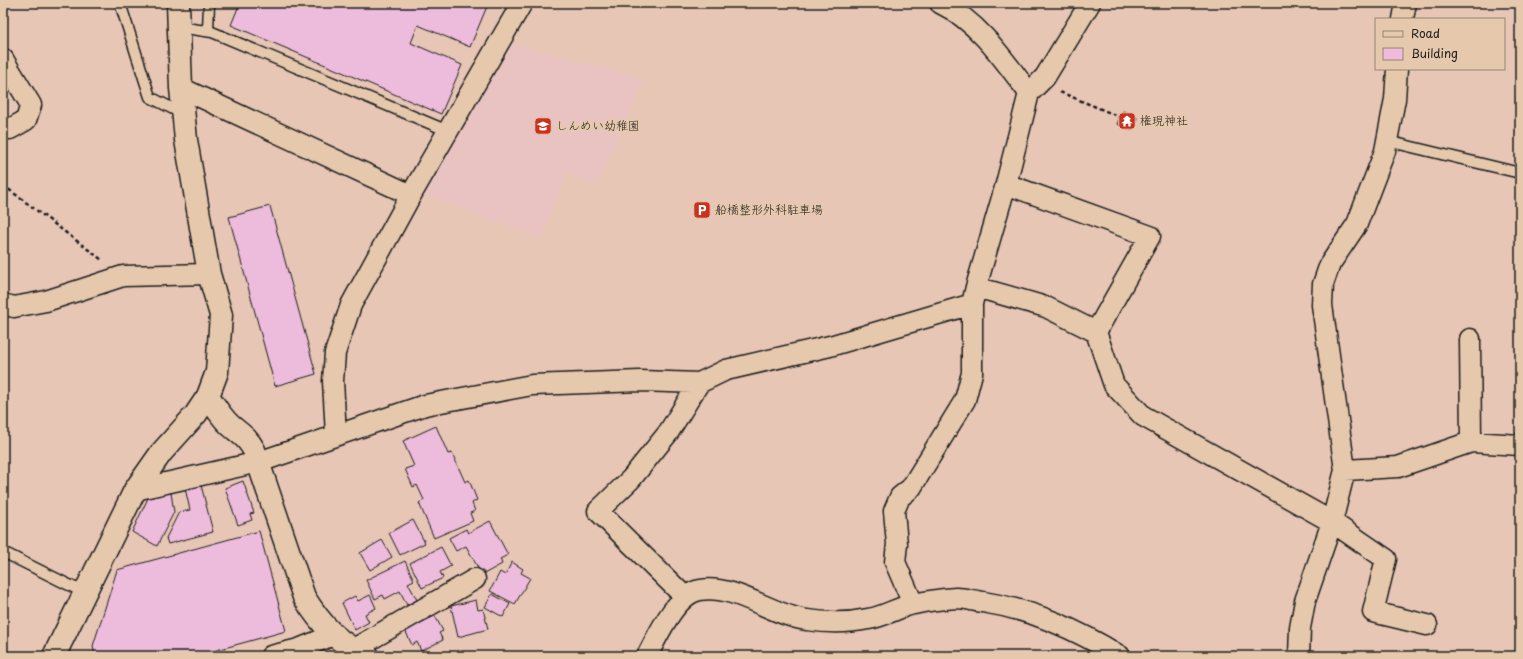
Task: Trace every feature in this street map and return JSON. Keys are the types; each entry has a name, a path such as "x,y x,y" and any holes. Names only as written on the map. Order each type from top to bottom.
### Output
{"street":[{"path":"54,656 135,490 161,454 192,419 208,396 217,372 221,315 209,274 184,115 181,88 178,3"},
{"path":"336,435 333,381 335,353 351,305 412,194 522,3"},
{"path":"940,3 971,25 1034,88"},
{"path":"913,604 895,562 897,544 894,512 900,497 911,488 965,400 972,373 974,296 1034,88 1090,3"},
{"path":"1403,18 1406,3"},
{"path":"3,60 31,105 26,120 10,128 3,129"},
{"path":"1299,656 1300,628 1305,601 1332,522 1345,470 1322,305 1323,284 1330,264 1357,224 1385,151 1395,99 1397,70"},
{"path":"181,88 412,194"},
{"path":"1006,184 1150,236 1096,332"},
{"path":"3,304 14,307 46,301 123,276 209,274"},
{"path":"135,490 259,462 425,405 532,385 640,381 699,382 726,370 830,346 974,296 1046,307 1096,332 1114,385 1143,416 1332,522 1386,559 1373,612 1427,625"},
{"path":"1470,339 1471,442"},
{"path":"684,596 598,511 631,479 668,433 699,382"},
{"path":"208,396 219,413 229,424 247,438 259,462 304,597 315,616 333,635 360,653 475,579"},
{"path":"1345,470 1398,467 1471,442 1520,445"},
{"path":"647,656 661,629 684,596 700,590 717,590 806,620 832,622 869,619 913,604 957,598 1000,605 1046,618 1083,634 1120,656"},
{"path":"270,656 299,653 333,635"}],"lane":[{"path":"120,3 150,97 184,115"},
{"path":"208,31 209,3"},
{"path":"179,27 208,31 448,131"},
{"path":"1387,141 1520,173"},
{"path":"3,552 85,593"}],"path":[{"path":"1034,88 1120,117"},
{"path":"3,185 123,276"}],"shaded area":[{"name":"しんめい幼稚園","path":"509,43 645,79 596,185 566,172 542,238 423,194"}],"building":[{"path":"240,3 488,4 470,47 418,25 411,43 462,65 441,114 231,25"},
{"path":"1123,111 1137,118 1131,130 1117,124"},
{"path":"270,206 316,374 275,386 229,217"},
{"path":"436,426 448,454 452,453 465,482 469,480 477,500 472,503 475,511 470,513 473,521 434,538 419,503 424,500 417,485 413,487 405,469 414,466 403,441"},
{"path":"243,481 254,513 250,514 252,520 238,525 225,488"},
{"path":"201,485 213,532 168,544 166,538 179,512 190,510 185,488"},
{"path":"171,493 174,512 157,546 132,532 149,496"},
{"path":"413,520 425,543 400,555 389,533"},
{"path":"490,521 508,555 500,559 502,564 482,575 466,546 456,551 449,538 466,529 468,533"},
{"path":"259,531 286,631 195,656 95,656 93,646 117,570"},
{"path":"382,540 392,557 370,570 360,553"},
{"path":"441,547 451,566 440,572 443,578 422,588 410,563"},
{"path":"405,561 414,580 408,583 417,600 407,605 400,591 385,599 383,595 375,599 366,580"},
{"path":"512,562 523,569 521,573 530,578 515,604 490,591 500,572 505,575"},
{"path":"492,594 510,604 503,617 485,607"},
{"path":"370,595 376,608 365,614 369,622 355,630 342,603 355,596 358,601"},
{"path":"476,600 478,610 483,609 488,629 458,637 451,606"},
{"path":"435,616 443,631 439,633 443,640 421,651 417,642 412,645 405,630"}],"place":[{"name":"権現神社","path":"1127,121"},
{"name":"しんめい幼稚園","path":"543,126"},
{"name":"船橋整形外科駐車場","path":"702,210"}]}
